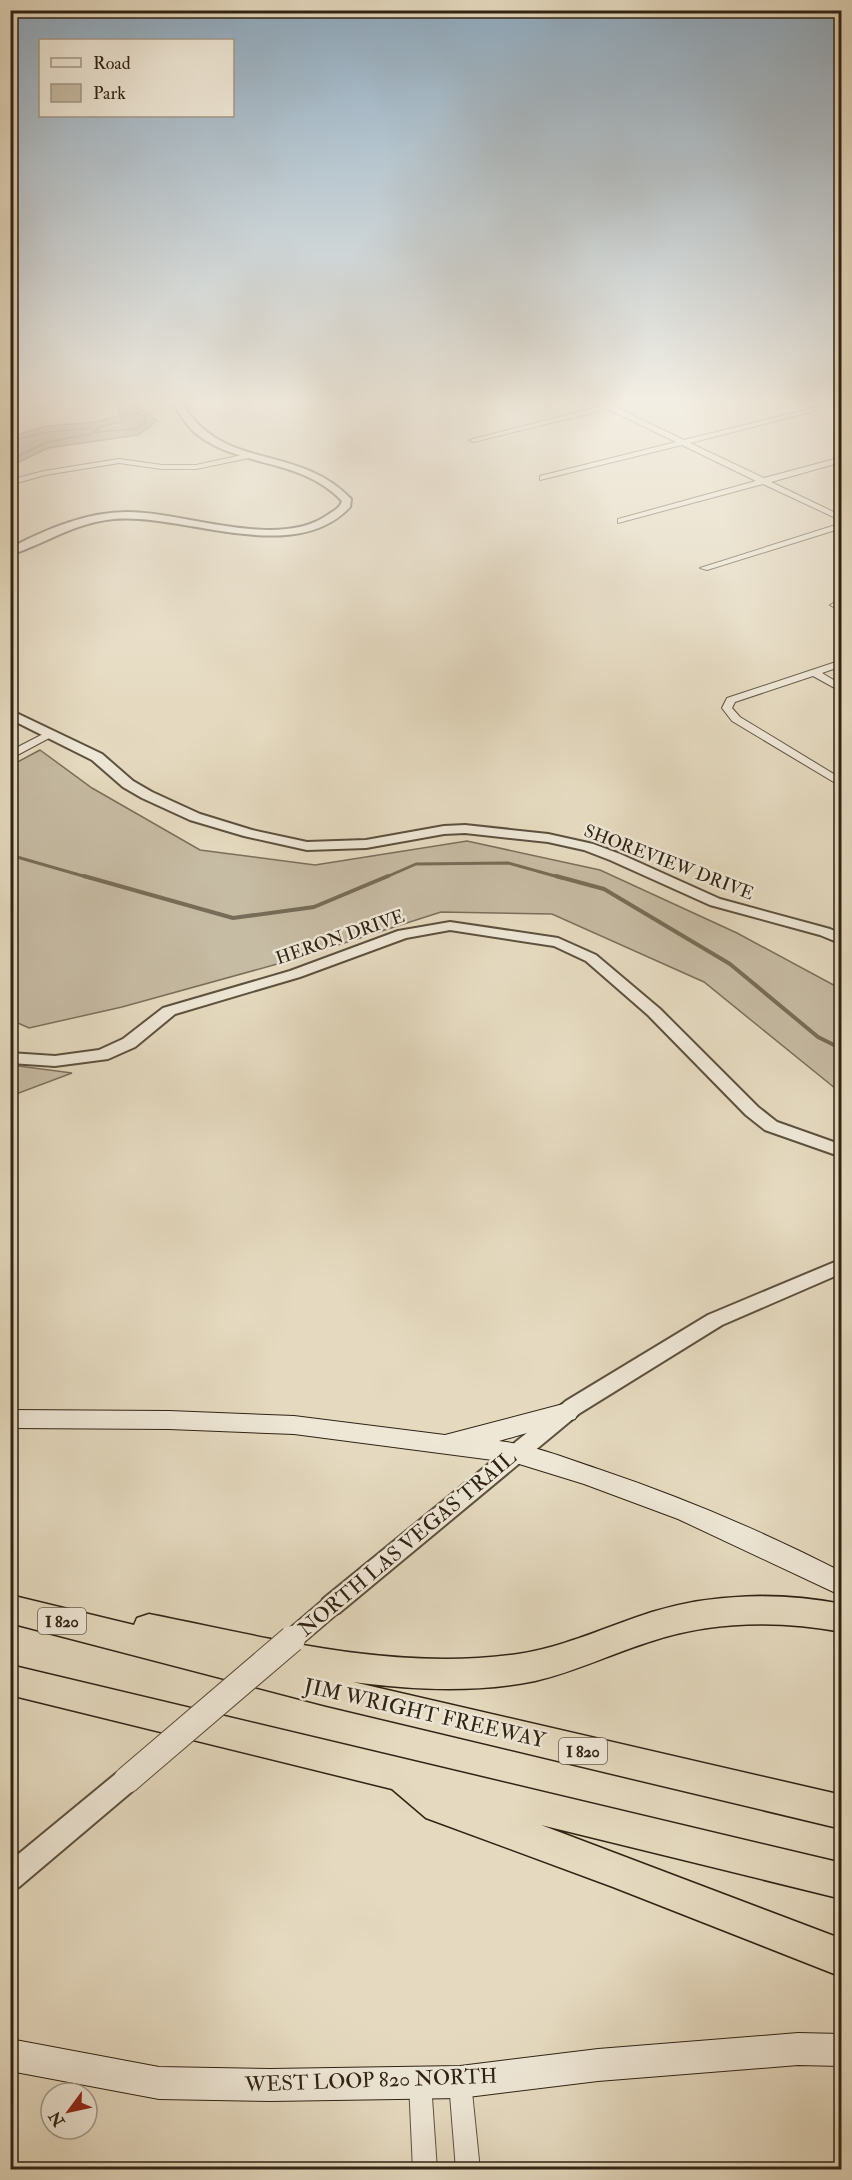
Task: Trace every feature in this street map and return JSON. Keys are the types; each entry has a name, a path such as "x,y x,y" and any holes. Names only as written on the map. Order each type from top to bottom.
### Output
{"highway":[{"name":"JIM WRIGHT FREEWAY","path":"10,1609 324,1690 842,1812"},
{"path":"114,1634 143,1627 348,1666 446,1676 529,1666 561,1659 674,1621 719,1613 770,1612 842,1618"},
{"path":"10,1680 842,1881"},
{"path":"399,1775 439,1806 613,1869 842,1958"}],"main road":[{"path":"435,1443 495,1432 567,1412"},
{"path":"10,1419 169,1420 294,1425 519,1451 661,1499 772,1547 842,1585"},
{"name":"WEST LOOP 820 NORTH","path":"10,2055 159,2083 420,2083 460,2082 610,2064 798,2049 842,2050"}],"street":[{"path":"10,552 63,527 105,517 147,516 251,531 286,533 323,522 345,507 346,503"},
{"path":"621,521 685,503"},
{"path":"808,503 842,519"},
{"path":"704,568 842,525"},
{"path":"842,601 835,605 842,609"},
{"path":"842,663 732,700 728,706 728,711 736,719 842,784"},
{"path":"813,672 842,689"},
{"name":"SHOREVIEW DRIVE","path":"10,714 97,757 128,784 147,795 195,817 249,833 307,846 366,844 444,830 500,831 548,838 615,856 715,902 825,932 842,940"},
{"path":"10,756 49,734"},
{"name":"HERON DRIVE","path":"10,1058 55,1061 102,1055 129,1043 150,1024 177,1008 296,974 403,934 450,926 558,942 591,958 654,1012 752,1111 771,1126 842,1151"},
{"name":"NORTH LAS VEGAS TRAIL","path":"10,1878 330,1606 567,1412 715,1320 842,1265"},
{"path":"460,2082 468,2169"},
{"path":"420,2083 424,2169"}],"green space":[{"path":"40,750 92,788 200,850 315,865 467,841 600,870 737,933 841,989 841,1093 704,982 552,914 441,912 288,961 122,1007 29,1028 11,1020 10,766"},
{"path":"11,1065 72,1073 11,1096"}],"waterway":[{"path":"10,855 90,878"},
{"path":"384,878 416,864 508,863 562,878"},
{"path":"84,876 233,918 314,907 388,876"},
{"path":"556,876 604,889 730,964 818,1037 842,1049"}]}
